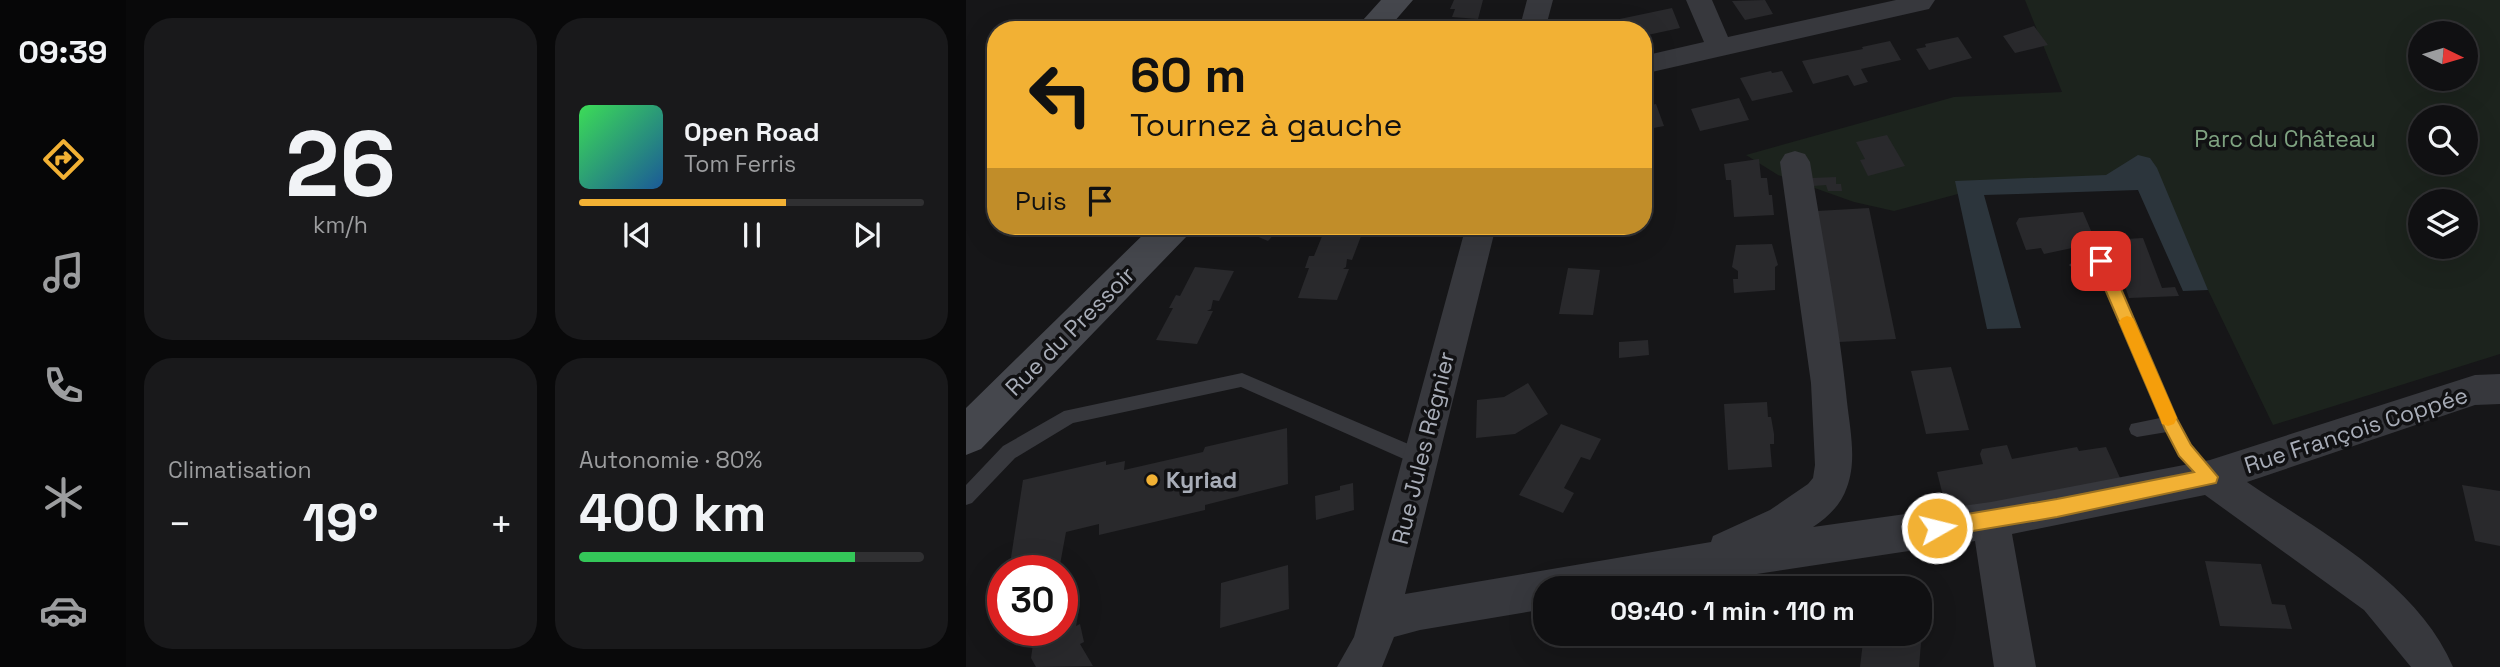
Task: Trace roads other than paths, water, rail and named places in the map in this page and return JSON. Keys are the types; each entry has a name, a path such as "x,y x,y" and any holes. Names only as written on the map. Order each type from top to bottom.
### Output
{"street":[{"path":"1378,21 1398,0"},
{"path":"1534,21 1540,0"},
{"path":"1699,0 1719,47"},
{"path":"1652,63 1920,3 1922,0"},
{"path":"1697,563 1795,516 1819,499 1831,483 1835,464 1832,416 1795,162"},
{"name":"Rue du Pressoir","path":"966,436 1165,235"},
{"name":"Rue Jules Régnier","path":"1358,667 1372,646 1478,235"},
{"name":"Rue François Coppée","path":"1621,576 1991,520 2210,477 2492,398"},
{"path":"2210,477 2378,596 2427,655 2432,667"},
{"path":"1991,520 2015,667"},
{"path":"1378,622 1420,610 1533,591"}],"lane":[{"path":"2076,265 2101,261 2171,424 2185,450 2210,477"},
{"path":"966,497 1009,452 1070,416 1242,380 1420,458"},
{"path":"2137,429 2171,424"}],"place":[{"name":"Kyriad","path":"1152,480"}],"park label":[{"name":"Parc du Château","path":"2285,139"}]}
